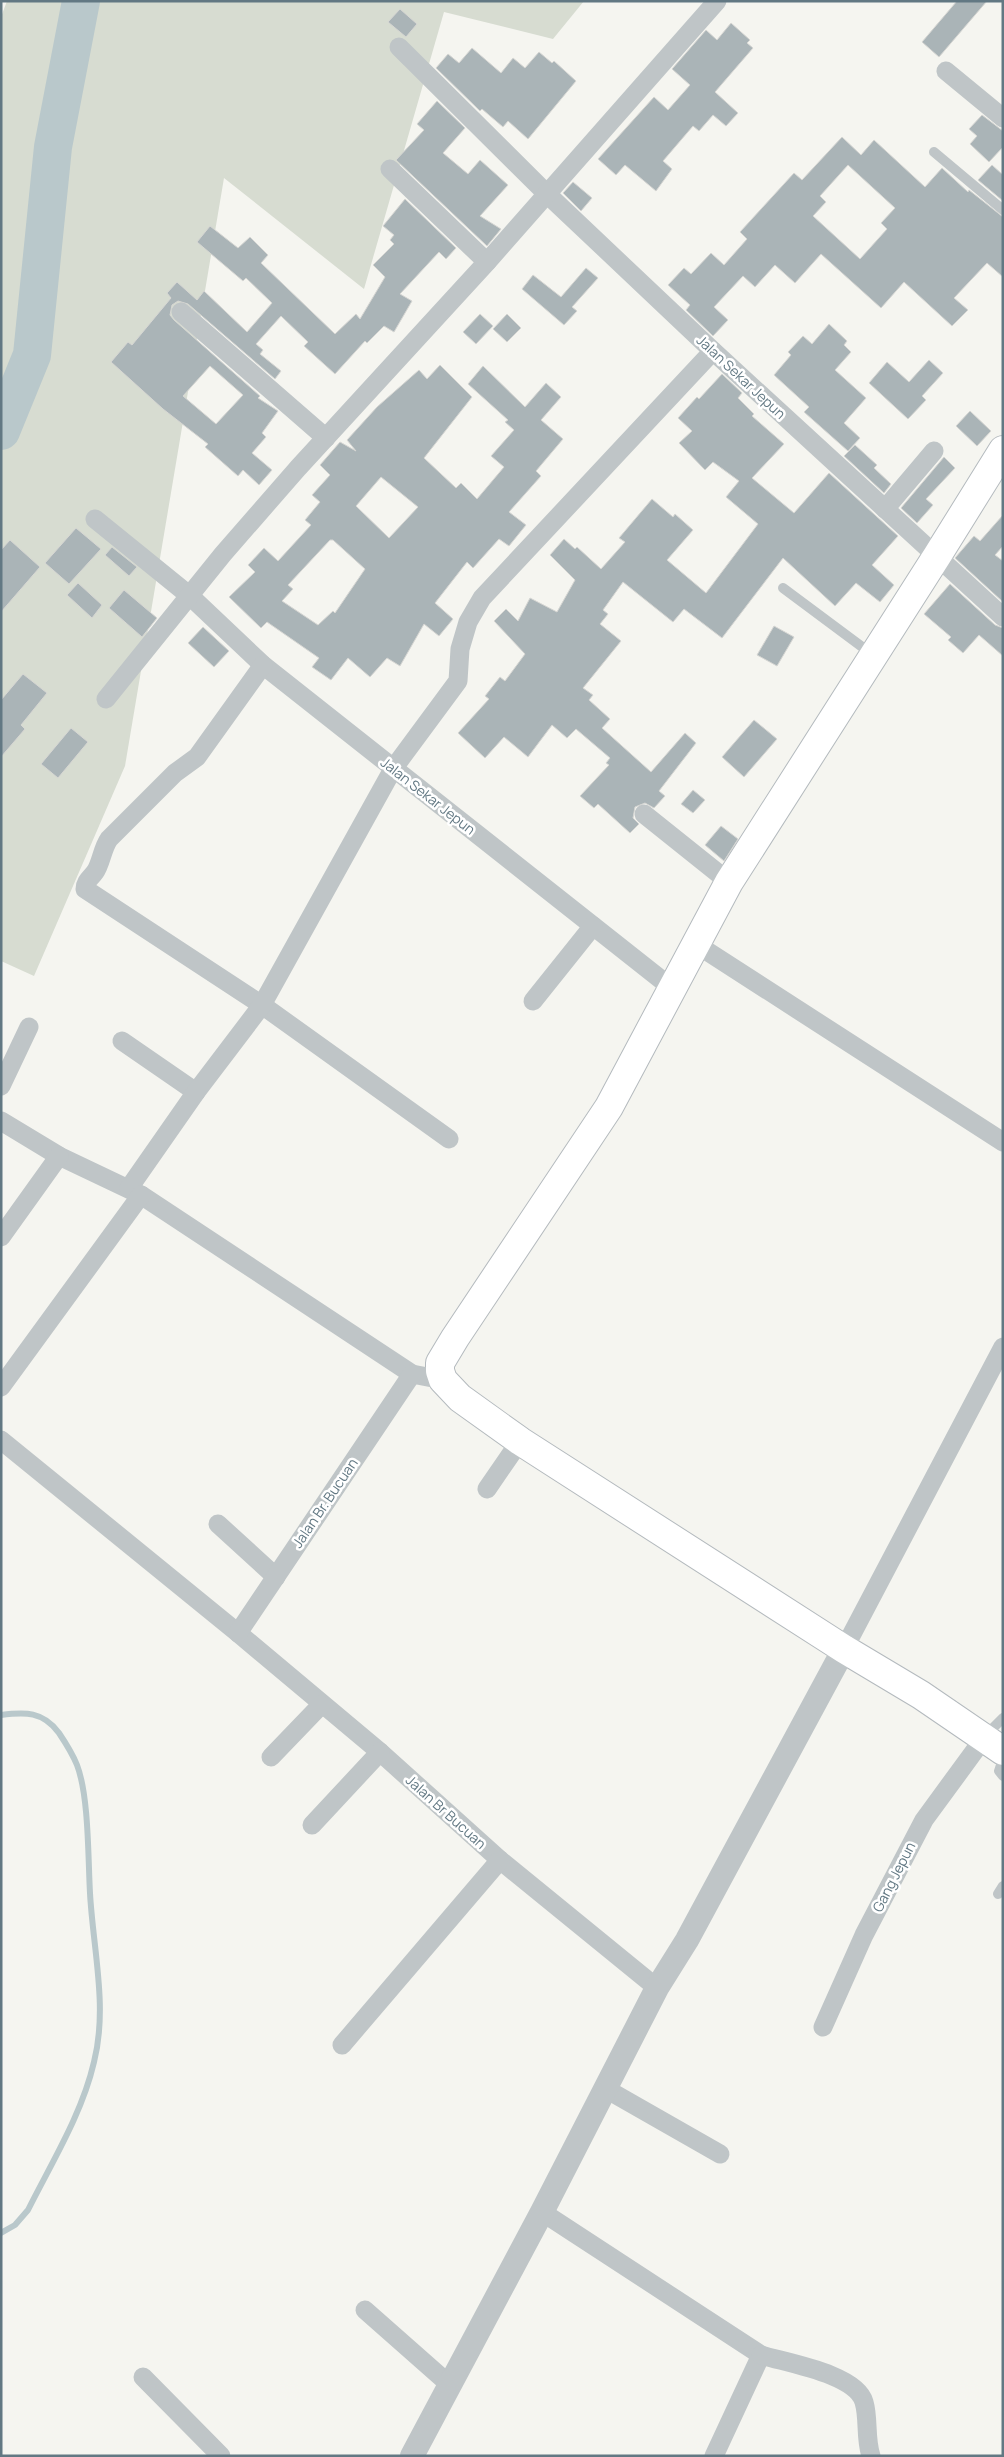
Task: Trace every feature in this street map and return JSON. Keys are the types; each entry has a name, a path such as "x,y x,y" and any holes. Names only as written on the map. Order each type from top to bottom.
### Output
{"main road":[{"path":"993,1744 921,1695 844,1649 520,1441 460,1398 443,1380 440,1363 608,1107 729,882 1003,450"}],"street":[{"path":"106,698 224,554 326,438 487,262 717,1"},
{"name":"Jalan Sekar Jepun","path":"399,47 547,194 713,351 1003,617"},
{"path":"946,71 1003,118"},
{"path":"390,169 487,262"},
{"path":"181,312 326,438"},
{"path":"1,1387 135,1191 196,1092 262,1005 393,769 458,681 463,640 468,622 482,598 713,351"},
{"path":"885,509 934,451"},
{"name":"Jalan Sekar Jepun","path":"95,519 190,596 264,665 673,989"},
{"path":"264,665 197,756 175,773 109,838 102,850 98,867 85,885 85,889 262,1005 449,1139"},
{"path":"644,814 729,882"},
{"path":"533,1001 593,926"},
{"path":"696,944 1003,1142"},
{"path":"1,1086 28,1027"},
{"path":"122,1041 196,1092"},
{"path":"1,1121 58,1156 135,1191 412,1374 443,1380"},
{"path":"1,1237 58,1156"},
{"path":"412,2456 542,2212 657,1988 687,1940 844,1649 1003,1347"},
{"name":"Jalan Br. Bucuan","path":"238,1633 412,1374"},
{"name":"Jalan Br Bucuan","path":"1,1440 238,1633 321,1705 380,1752 500,1860 657,1988"},
{"path":"487,1489 520,1441"},
{"path":"218,1524 276,1577"},
{"path":"271,1757 321,1705"},
{"name":"Gang Jepun","path":"823,2027 864,1936 934,1803 993,1744"},
{"path":"312,1825 380,1752"},
{"path":"342,2045 500,1860"},
{"path":"606,2089 720,2154"},
{"path":"542,2212 761,2356 840,2378 858,2392 864,2401 870,2456"},
{"path":"365,2310 450,2385"},
{"path":"714,2456 761,2356"},
{"path":"143,2377 221,2456"}],"lane":[{"path":"934,152 1003,210"},
{"path":"783,588 874,656"},
{"path":"993,1744 1003,1718"},
{"path":"1003,1759 999,1771 1003,1776"}],"shaded area":[{"path":"7,1 584,1 553,39 444,12 364,289 224,178 125,766 34,976 1,961 1,17"}],"building":[{"path":"957,1 987,1 939,57 922,42"},
{"path":"400,9 417,24 406,37 388,22"},
{"path":"731,23 750,40 747,43 753,48 715,92 738,113 726,126 713,115 699,131 693,126 663,161 672,169 656,191 625,165 616,175 598,159 654,97 668,110 690,85 672,69 706,30 717,40"},
{"path":"472,48 501,73 513,58 525,68 539,52 552,63 554,61 576,81 528,139 508,121 503,127 482,109 480,111 436,68 448,54 459,63"},
{"path":"437,101 465,128 443,153 468,174 480,160 508,185 480,216 501,229 487,246 396,160 424,130 417,124"},
{"path":"982,115 1003,131 1003,147 989,162 970,144 977,136 969,129"},
{"path":"842,137 861,155 874,140 925,187 942,168 968,192 969,190 1003,217 1003,277 987,263 954,298 968,310 952,326 904,282 881,308 821,254 795,283 775,265 755,287 743,276 714,307 728,320 713,336 686,310 690,305 668,285 684,268 691,274 711,253 724,265 747,239 740,232 794,173 802,180","holes":["848,165 895,208 881,223 887,229 860,259 813,216 826,202 820,196"]},
{"path":"992,165 1003,175 1003,201 978,180"},
{"path":"573,182 592,198 581,211 563,193"},
{"path":"405,199 456,248 446,259 439,252 400,294 412,301 394,332 384,326 367,343 365,341 335,374 304,346 308,342 281,316 256,344 263,350 260,354 281,371 275,379 188,304 178,301 172,305 170,315 174,320 260,396 258,398 278,411 262,433 266,437 252,453 272,470 259,485 243,470 238,476 205,447 208,444 163,409 111,362 128,342 132,345 171,298 167,293 177,282 197,300 204,291 247,332 272,303 246,278 243,281 197,242 210,226 238,248 250,237 268,255 261,263 335,334 356,314 360,319 385,277 373,265 394,244 390,240 394,235 383,226","holes":["210,366 243,395 216,424 183,396"]},
{"path":"586,268 598,278 572,307 577,311 564,325 522,289 533,275 561,297"},
{"path":"480,314 493,326 476,344 463,332"},
{"path":"507,314 521,328 507,342 493,329"},
{"path":"829,324 847,341 844,345 851,352 835,370 866,398 844,423 860,438 848,451 804,412 809,407 774,375 791,355 788,352 803,336 812,344"},
{"path":"929,360 943,373 922,396 926,400 908,419 869,383 887,362 909,382"},
{"path":"440,365 472,397 424,458 456,488 461,483 477,499 504,467 491,456 514,430 505,422 508,420 468,384 483,366 525,407 546,383 561,397 541,420 563,439 536,471 541,476 509,512 526,525 509,546 499,539 473,568 467,562 435,603 453,619 439,636 424,624 400,666 387,658 370,677 348,658 331,680 312,667 319,658 267,622 261,628 229,597 255,572 248,565 264,548 278,561 311,525 305,520 320,502 312,495 330,475 320,465 340,442 356,451 347,440 377,407 419,370 427,379","holes":["381,477 418,507 389,538 356,506","330,540 333,540 365,569 335,613 333,611 318,625 282,601 293,589 288,585"]},
{"path":"722,374 742,393 738,398 754,414 752,416 784,444 752,478 794,513 829,473 898,536 872,565 894,585 880,602 856,583 835,606 783,558 722,638 684,609 673,622 623,582 603,610 608,614 600,624 621,641 583,688 593,695 589,700 610,719 602,728 651,772 685,733 696,743 659,791 665,796 654,808 645,803 635,807 633,818 639,824 630,833 598,804 594,808 580,796 609,765 606,763 610,758 576,729 567,738 552,725 528,757 504,737 485,758 458,733 489,699 485,696 500,677 505,681 525,654 494,621 506,609 518,621 530,598 557,612 575,580 550,555 564,539 575,549 577,547 601,569 625,542 619,538 652,499 673,517 675,514 693,530 667,560 706,593 758,524 726,497 739,481 713,462 705,470 679,443 692,431 678,418"},
{"path":"970,411 991,431 977,446 956,426"},
{"path":"855,445 877,465 874,468 891,484 884,493 844,456"},
{"path":"944,457 955,468 926,499 933,505 917,523 901,508"},
{"path":"1003,515 1003,546 995,555 1003,561 1003,602 955,558 974,536 980,541"},
{"path":"76,528 101,549 69,584 45,563"},
{"path":"10,540 40,567 1,612 1,550"},
{"path":"112,547 137,567 129,576 105,555"},
{"path":"78,583 102,605 92,618 67,595"},
{"path":"950,584 995,625 1003,628 1003,656 979,635 963,653 948,640 951,637 924,614"},
{"path":"124,590 157,618 142,637 109,608"},
{"path":"774,626 794,637 777,666 757,655"},
{"path":"203,627 229,651 214,667 188,643"},
{"path":"23,674 47,693 21,725 25,729 1,757 1,700"},
{"path":"754,720 777,739 744,777 722,757"},
{"path":"71,728 88,742 58,778 41,764"},
{"path":"693,790 705,800 693,813 681,804"},
{"path":"721,826 738,839 724,861 705,845"}],"waterway":[{"path":"1,431 32,355 53,147 81,1"},
{"path":"1,1715 18,1713 33,1715 47,1720 59,1733 77,1765 86,1810 90,1893 100,1999 100,2020 94,2062 89,2081 74,2119 28,2210 15,2225 1,2233"}]}
